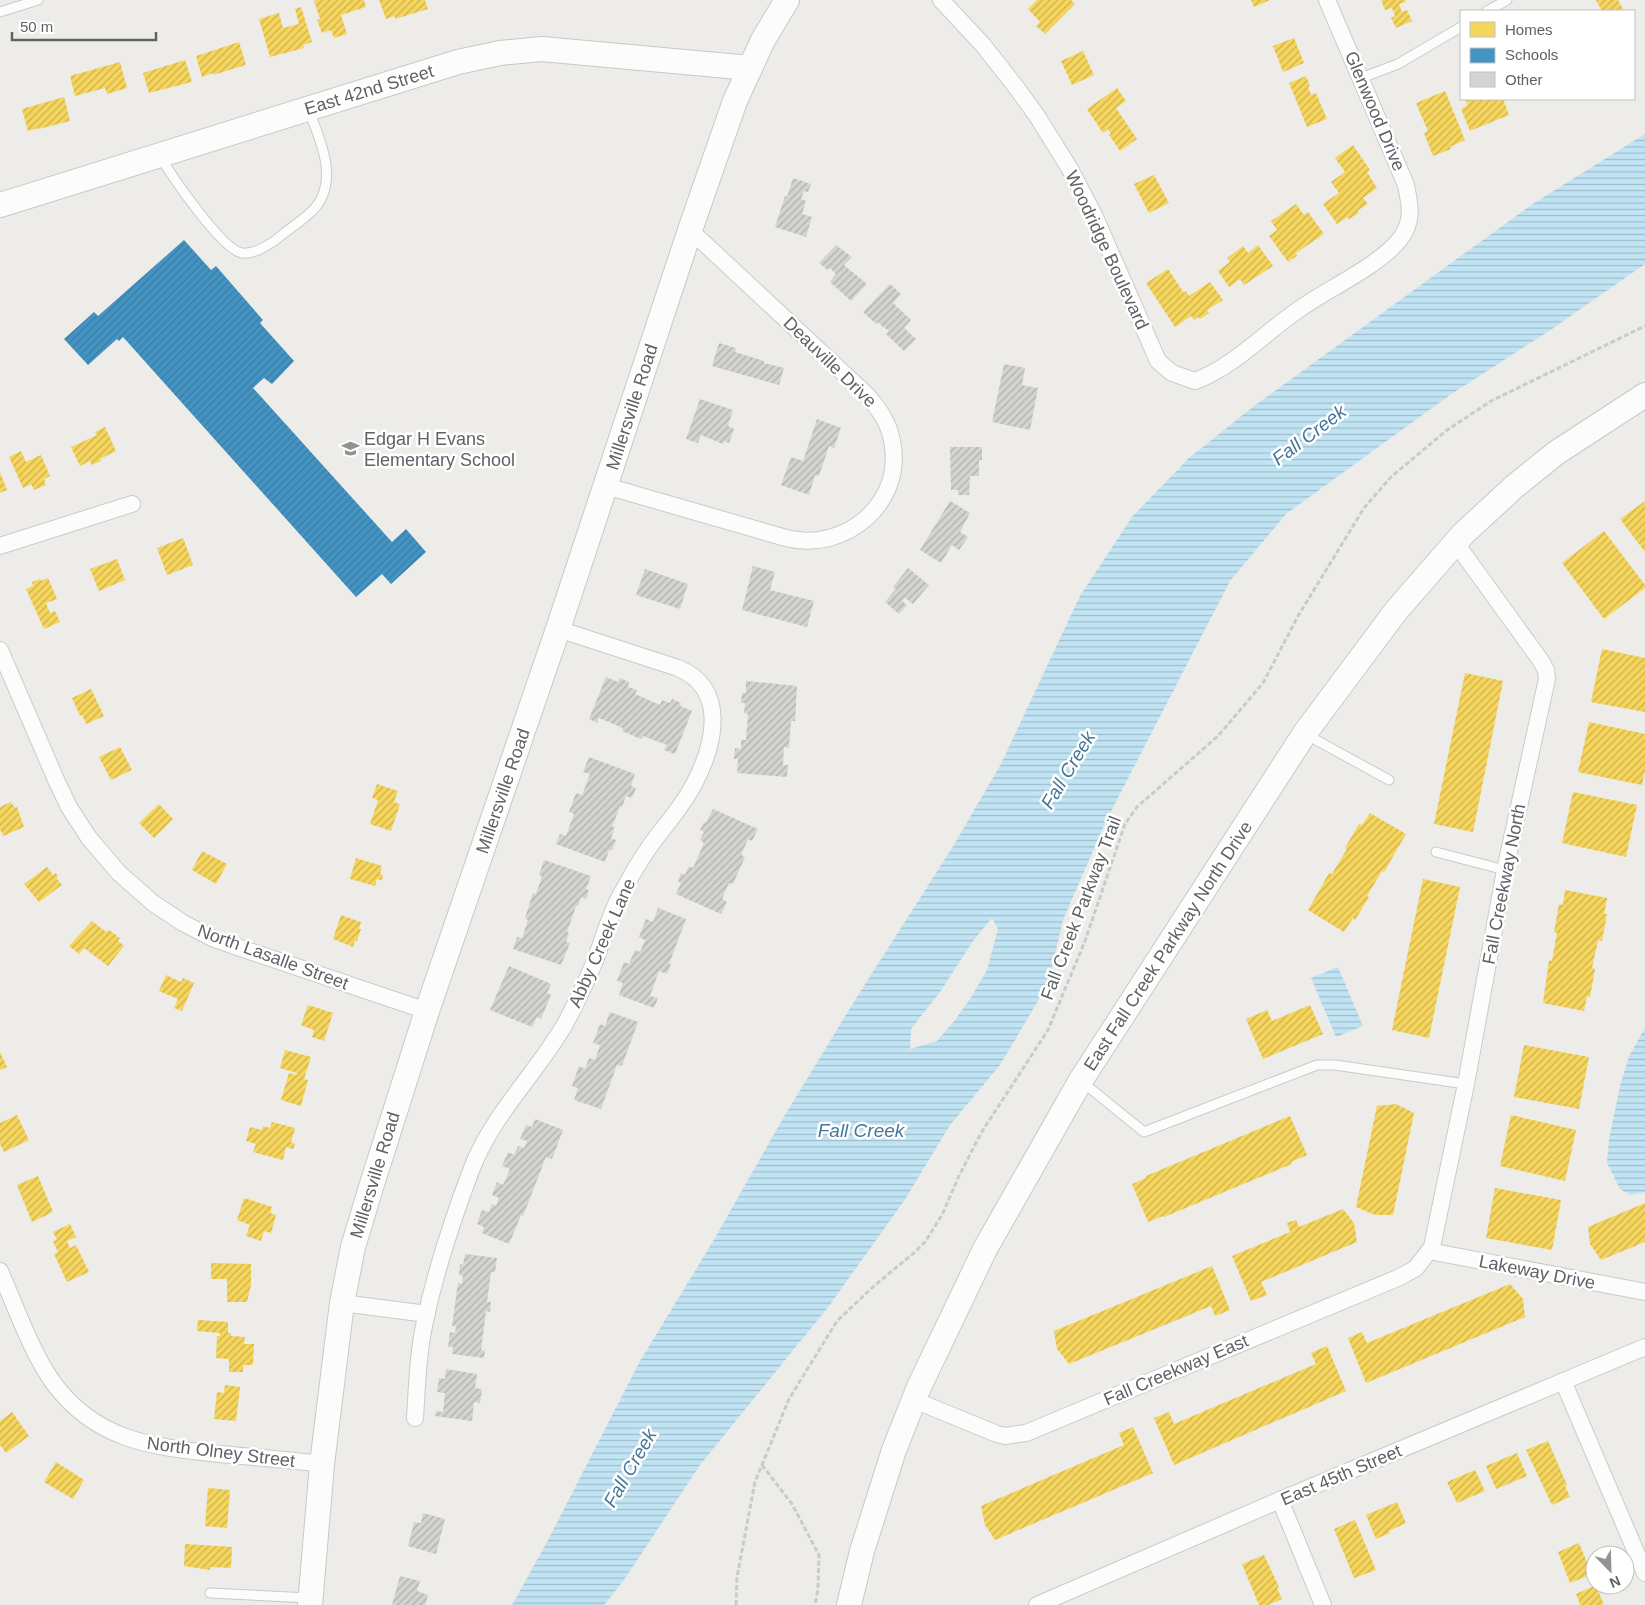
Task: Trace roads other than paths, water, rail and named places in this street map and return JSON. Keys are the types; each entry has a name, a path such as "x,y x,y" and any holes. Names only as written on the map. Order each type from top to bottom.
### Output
{"street":[{"name":"Millersville Road","path":"310,1602 322,1464 342,1302 353,1247 427,1011 735,100 786,0"},
{"name":"Woodridge Boulevard","path":"941,0 988,52 1027,102 1051,138 1070,169 1095,217 1158,361 1172,374 1195,381 1219,370 1303,306 1381,258 1401,238 1409,224"},
{"name":"Glenwood Drive","path":"1327,0 1406,185 1411,213 1409,224"},
{"name":"East 42nd Street","path":"0,205 471,58 526,50 560,51 750,68"},
{"name":"Deauville Drive","path":"606,486 786,538 804,541 840,536 856,528 876,510 888,486 893,469 893,442 887,424 879,409 867,395 690,230"},
{"name":"East Fall Creek Parkway North Drive","path":"849,1605 862,1551 894,1450 914,1400 985,1249 1081,1080 1305,734 1396,611 1455,542 1515,486 1556,454 1645,395"},
{"path":"0,546 132,504"},
{"name":"Fall Creekway North","path":"1429,1251 1436,1236 1505,870 1547,679 1541,661 1455,542"},
{"name":"Abby Creek Lane","path":"415,1418 419,1362 427,1314 440,1262 465,1184 480,1151 502,1112 536,1068 566,1021 586,980 605,929 624,888 647,851 694,785 703,764 712,727 713,708 709,696 693,676 678,668 558,628"},
{"name":"North Lasalle Street","path":"0,650 69,807 100,852 132,886 160,908 198,932 214,939 427,1011"},
{"name":"Fall Creekway East","path":"914,1400 997,1434 1005,1436 1026,1433 1400,1277 1416,1268 1429,1251"},
{"name":"Lakeway Drive","path":"1429,1251 1645,1292"},
{"name":"North Olney Street","path":"0,1271 48,1375 71,1404 99,1425 131,1440 167,1448 322,1464"},
{"path":"342,1302 427,1314"},
{"name":"East 45th Street","path":"1038,1605 1280,1500 1645,1348"},
{"path":"1563,1382 1645,1574"},
{"path":"1280,1500 1322,1605"}],"lane":[{"path":"0,12 38,0"},
{"path":"1489,10 1507,0"},
{"path":"1361,78 1398,64 1460,28"},
{"path":"160,155 175,181 230,247 243,253 269,246 316,207 324,191 327,167 321,142 308,109"},
{"path":"1305,734 1389,780"},
{"path":"1436,852 1505,870"},
{"path":"1081,1080 1144,1132 1317,1064 1466,1084"},
{"path":"210,1593 310,1602"}],"water":[{"name":"Fall Creek","path":"1645,134 1645,264 1552,329 1450,395 1286,514 1230,581 1106,821 1063,920 1048,984 1000,1065 950,1125 904,1201 829,1306 700,1465 624,1580 604,1605 512,1605 547,1542 640,1361 712,1243 785,1115 855,1000 952,848 1001,764 1080,596 1132,517 1189,458 1254,406 1534,203","holes":["992,918 998,929 987,970 955,1020 937,1041 910,1049 911,1029 940,992 973,941"]},
{"path":"1338,967 1363,1026 1336,1037 1311,978"},
{"path":"1645,1028 1645,1192 1630,1195 1620,1189 1607,1163 1609,1139 1620,1086 1629,1056"}],"place":[{"name":"Edgar H Evans Elementary School","path":"350,449"}]}
